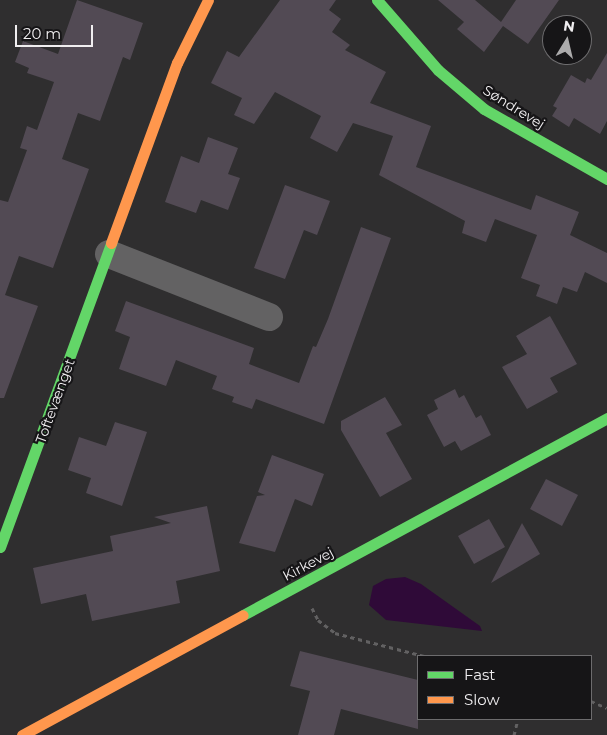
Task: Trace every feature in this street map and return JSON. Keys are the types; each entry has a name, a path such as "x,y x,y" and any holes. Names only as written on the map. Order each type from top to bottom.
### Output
{"street":[{"name":"Toftevænget","path":"0,547 109,254 177,63 208,0"},
{"name":"Søndrevej","path":"377,0 438,70 484,109 607,179"},
{"path":"109,254 270,317"},
{"name":"Kirkevej","path":"22,735 607,418"}],"path":[{"path":"299,585 318,620 336,633 420,655"},
{"path":"592,701 607,708"},
{"path":"514,735 518,720"}],"shaded area":[{"path":"405,577 421,584 480,626 482,631 386,620 369,605 373,586 386,579"}],"building":[{"path":"77,0 143,23 130,60 123,57 100,121 78,113 62,159 89,169 53,268 19,256 5,295 38,306 4,398 0,398 0,200 8,202 27,150 20,148 27,126 37,130 54,82 27,73 29,68 15,62 23,41 58,54"},
{"path":"280,0 336,0 329,10 341,19 332,32 350,45 345,50 386,72 370,103 431,126 416,167 531,210 536,195 579,212 570,235 607,253 607,283 585,272 577,292 563,287 557,304 536,296 540,285 521,278 537,235 495,219 486,242 462,233 465,221 379,175 393,136 353,123 337,152 310,138 321,116 275,92 254,124 234,115 242,98 211,83 227,51 239,57"},
{"path":"438,0 475,0 501,22 516,0 559,0 548,15 542,15 542,24 528,44 503,26 484,52 457,29 464,22"},
{"path":"607,53 607,121 600,134 574,118 569,127 552,116 557,108 553,106 571,75 585,83 587,78 591,80"},
{"path":"208,137 238,148 228,174 240,178 228,210 201,200 196,213 165,202 181,156 199,163"},
{"path":"285,185 330,201 317,235 304,230 285,279 254,268"},
{"path":"361,227 391,238 324,424 256,399 252,409 232,402 234,397 212,389 217,376 176,360 166,386 119,369 130,337 115,331 126,301 254,348 249,364 299,383 313,346 316,347 328,319"},
{"path":"550,316 577,364 550,378 558,392 527,409 502,367 527,354 516,336"},
{"path":"455,389 459,398 464,395 476,418 481,415 491,435 461,451 455,441 444,447 427,415 438,409 434,400"},
{"path":"385,397 402,425 386,433 412,479 380,497 341,430 341,421"},
{"path":"115,422 147,432 122,506 86,493 91,478 68,470 79,437 106,446"},
{"path":"272,455 324,474 312,506 295,499 275,552 239,543 257,496 265,495 258,492"},
{"path":"546,479 578,495 562,526 530,509"},
{"path":"207,506 220,571 176,581 180,603 92,621 86,594 41,604 33,568 113,551 110,536 171,523 154,517"},
{"path":"489,519 505,547 474,564 458,536"},
{"path":"522,523 540,554 491,583"},
{"path":"300,651 417,680 418,729 341,709 334,735 298,735 310,691 290,686"}],"traffic: fast":[{"path":"377,0 438,70 484,109 607,179"},
{"path":"0,547 111,243"},
{"path":"243,615 607,418"}],"traffic: slow":[{"path":"111,243 177,63 208,0"},
{"path":"22,735 243,615"}]}
